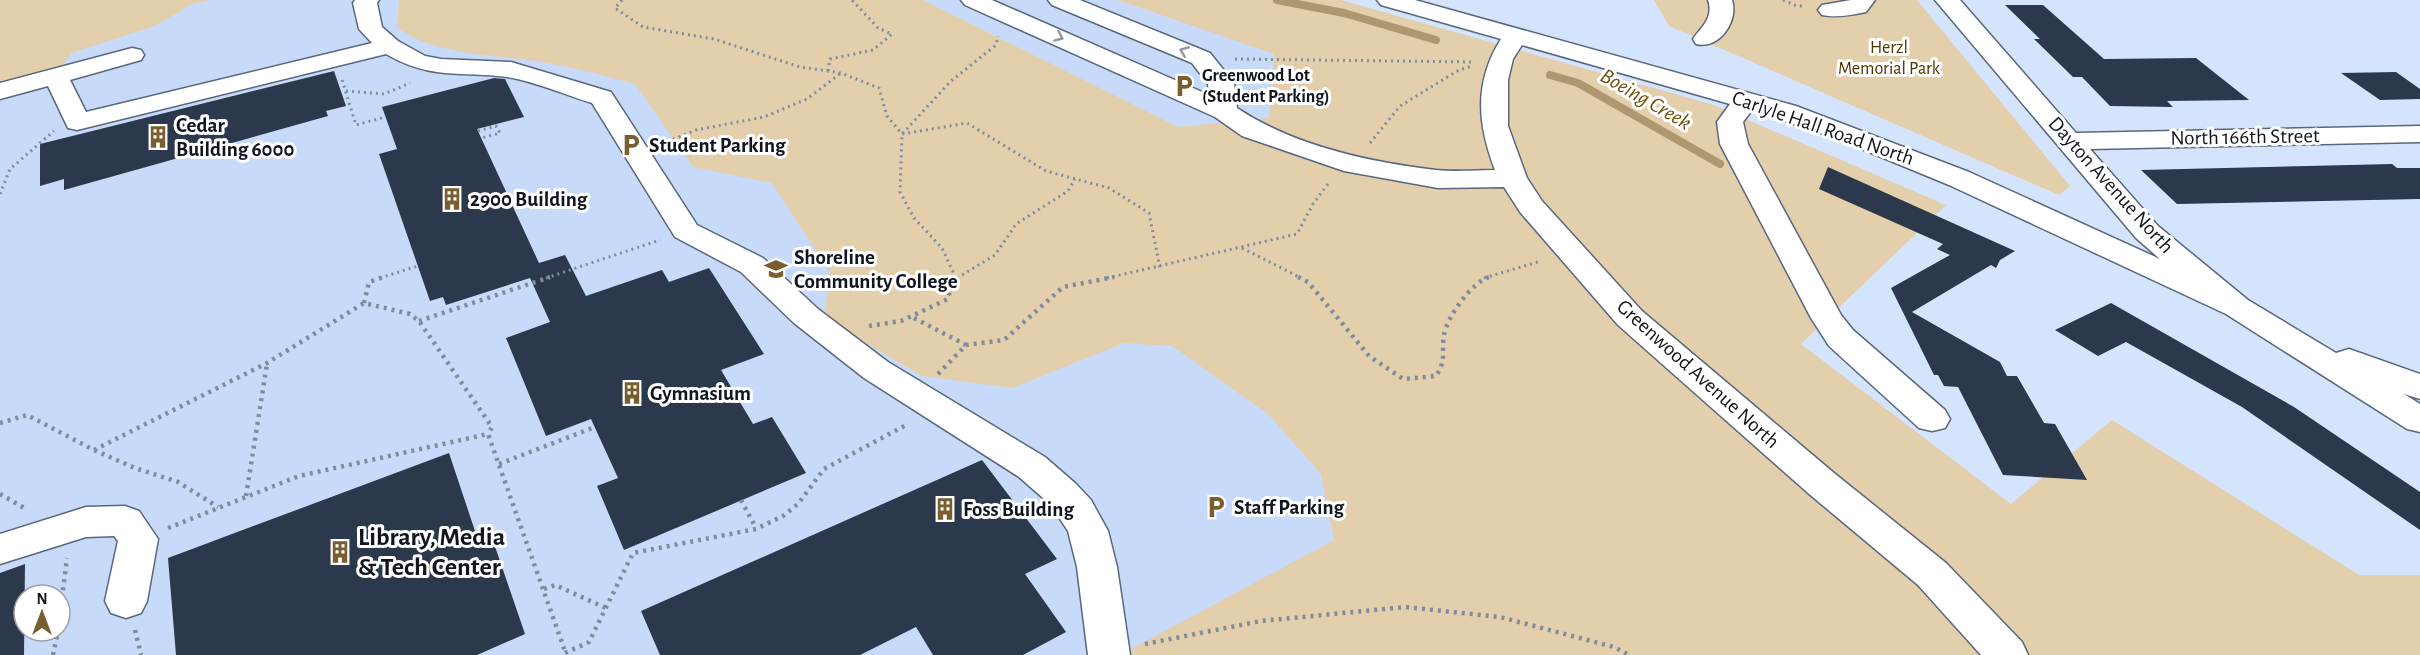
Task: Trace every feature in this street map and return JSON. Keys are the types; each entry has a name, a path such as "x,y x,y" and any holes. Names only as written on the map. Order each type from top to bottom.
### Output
{"street":[{"path":"367,0 365,3 371,29 389,46 429,65 511,70 602,98 686,231 752,264 806,316 876,370 1032,467 1063,494 1077,510 1088,531 1097,567 1108,653"},
{"path":"973,0 1006,12 1224,111 1252,130 1344,163 1438,179 1513,177"},
{"path":"1060,0 1201,58 1221,83 1224,111"},
{"name":"Carlyle Hall Road North","path":"1389,0 1501,53 1746,100 1862,138 2084,233 2237,307"},
{"path":"1705,39 1718,23 1723,5 1720,0"},
{"path":"1830,10 1858,7 1863,0"},
{"name":"Dayton Avenue North","path":"1947,0 2140,224 2185,266 2237,307 2293,339 2420,420"},
{"path":"56,76 77,122 389,46"},
{"name":"Greenwood Avenue North","path":"1501,53 1494,91 1496,126 1513,177 1530,206 1630,318 1821,483 1932,574 2007,655"},
{"path":"0,91 132,55"},
{"path":"1746,100 1730,122 1734,144 1767,213 1827,318 1841,338 1932,419"},
{"name":"North 166th Street","path":"2070,141 2420,134"},
{"path":"2084,233 2121,235 2140,224"},
{"path":"2293,339 2420,387"},
{"path":"0,549 86,522 125,521 138,539 126,601"}],"path":[{"path":"622,0 615,8 643,27 714,39 766,57 841,73 879,88 887,116 902,134"},
{"path":"828,71 830,59 875,50 885,45 892,34 878,28 852,0"},
{"path":"861,326 889,326 915,318 948,299 954,274 942,248 914,218 900,192 902,134 951,81 996,45 1006,12"},
{"path":"1201,58 1501,53"},
{"path":"915,318 966,345 1004,340 1063,287 1160,268 1297,234 1313,204 1344,163 1373,140 1400,106 1459,69 1501,53"},
{"path":"639,154 696,130 764,117 807,99 841,73"},
{"path":"346,91 384,94 417,81"},
{"path":"356,125 385,117"},
{"path":"0,194 10,169 48,134 77,122"},
{"path":"902,134 932,126 967,123 1046,171 1109,188 1149,213 1160,268"},
{"path":"478,131 496,126 500,133 481,138"},
{"path":"952,281 995,255 1016,224 1068,191 1075,178"},
{"path":"419,321 664,239"},
{"path":"1242,248 1308,282 1369,356 1402,379 1436,376 1444,363 1444,334 1464,297 1479,280 1572,252"},
{"path":"94,450 267,363 364,303 369,282 418,266"},
{"path":"138,539 299,476 488,434 492,428 419,321 410,314 364,303"},
{"path":"936,376 966,345"},
{"path":"246,497 267,363"},
{"path":"0,423 27,415 59,434 94,450 135,468 178,482 219,507"},
{"path":"488,434 566,654 590,642 633,554 756,529 783,516 798,504 824,469 841,458 897,432 914,418"},
{"path":"499,464 595,428"},
{"path":"741,500 756,529"},
{"path":"544,589 555,585 606,608"},
{"path":"1108,653 1261,621 1406,607 1500,617 1614,647 1629,655"}],"shaded area":[{"name":"Shoreline Community College","path":"0,0 1341,0 1939,655 0,655"}],"green space":[{"path":"0,0 211,0 192,4 155,26 71,53 59,70 0,86"},
{"path":"399,0 923,0 1178,127 1269,118 1274,54 1118,0 1341,0 1711,104 1946,205 1801,344 2011,504 2112,420 2359,575 2420,575 2420,655 1120,655 1334,540 1321,474 1268,414 1172,346 1124,343 1012,388 922,376 825,319 829,271 772,183 693,167 635,84 563,66 451,50 431,44 397,27"},
{"name":"Herzl Memorial Park","path":"1654,0 1917,0 2070,186 2059,195 1669,26"}],"building":[{"path":"2005,5 2043,5 2104,59 2196,58 2249,100 2167,101 2173,107 2110,106 2082,77 2073,77 2034,39 2040,39"},
{"name":"Cedar Building 6000","path":"334,71 346,106 326,111 328,116 64,190 64,179 40,186 40,144"},
{"path":"2396,72 2420,89 2420,99 2380,100 2341,73"},
{"name":"Gymnasium","path":"494,78 505,79 524,117 477,129 539,263 565,255 586,296 662,270 669,282 709,268 764,354 721,370 753,424 772,417 806,473 624,550 597,486 618,478 591,419 546,436 506,338 550,322 530,278 446,305 443,297 430,301 379,154 397,149 382,107"},
{"path":"2392,164 2397,168 2420,168 2420,199 2177,204 2141,170"},
{"path":"1828,167 2015,251 2000,260 1996,268 1991,265 1912,312 2000,362 2007,376 2017,376 2044,423 2055,424 2087,480 2003,475 1958,387 1944,386 1938,375 1934,375 1891,288 1950,255 1937,249 1943,244 1819,189"},
{"path":"2111,303 2294,407 2420,492 2420,530 2242,407 2126,342 2098,356 2055,330"},
{"name":"Library, Media & Tech Center","path":"449,453 475,531 488,526 525,634 477,655 176,655 168,558"},
{"name":"Foss Building","path":"982,460 1057,559 1025,574 1066,632 1023,655 933,655 916,627 860,655 660,655 641,611"},
{"path":"25,564 25,583 12,583 12,643 24,643 24,655 0,655 0,573"}],"waterway":[{"name":"Boeing Creek","path":"1277,0 1344,13 1436,40"},
{"name":"Boeing Creek","path":"1550,75 1578,83 1720,164"}],"place":[{"name":"Greenwood Lot (Student Parking)","path":"1184,86"},
{"name":"Cedar Building 6000","path":"158,137"},
{"name":"Student Parking","path":"631,145"},
{"name":"2900 Building","path":"452,199"},
{"name":"Shoreline Community College","path":"776,269"},
{"name":"Gymnasium","path":"632,393"},
{"name":"Staff Parking","path":"1216,507"},
{"name":"Foss Building","path":"945,509"},
{"name":"Library, Media & Tech Center","path":"340,552"}]}
